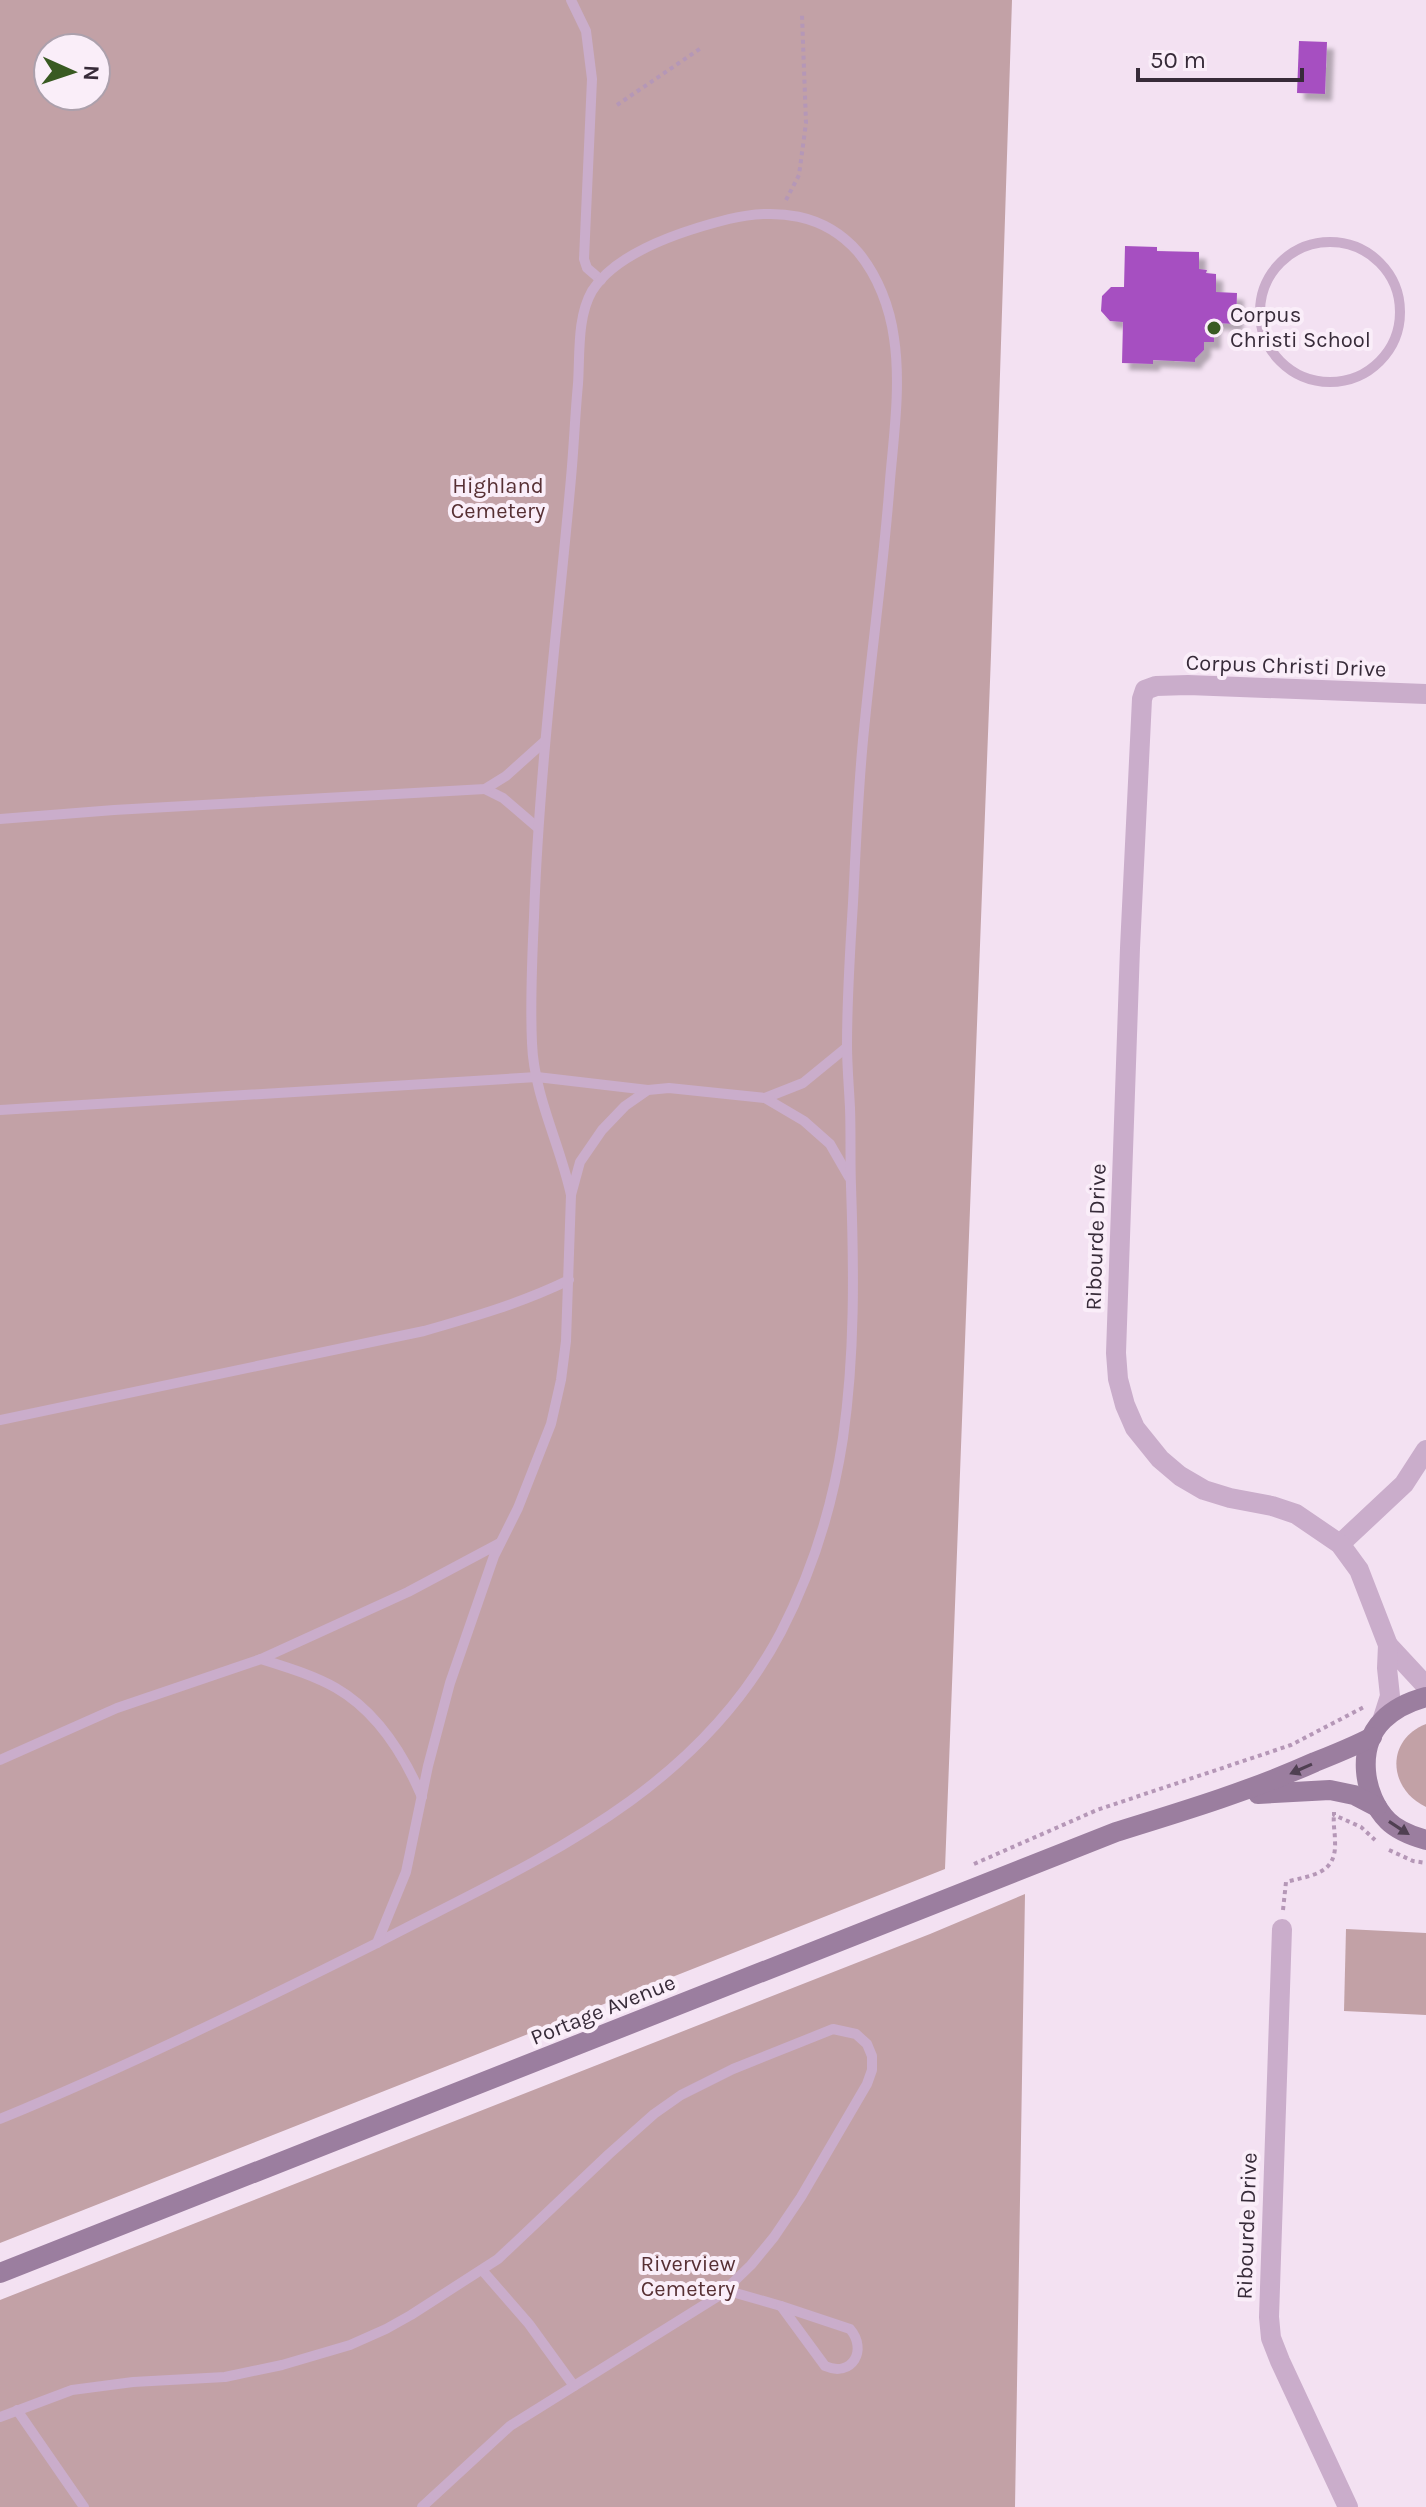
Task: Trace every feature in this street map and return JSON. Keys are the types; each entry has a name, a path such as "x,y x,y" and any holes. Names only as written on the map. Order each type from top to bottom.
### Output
{"main road":[{"name":"Portage Avenue","path":"0,2273 1116,1832 1227,1798 1347,1750 1401,1707 1426,1697"},
{"path":"1377,1729 1365,1760 1367,1785 1389,1823 1407,1834 1426,1840"},
{"name":"Portage Avenue","path":"1227,1798 1330,1790 1354,1795 1377,1807"}],"street":[{"name":"Corpus Christi Drive","path":"1145,690 1156,686 1188,685 1426,694"},
{"name":"Ribourde Drive","path":"1145,690 1142,699 1130,948 1116,1353 1118,1379 1125,1405 1135,1428 1160,1459 1180,1476 1204,1490 1296,1514 1340,1544 1359,1570 1388,1645 1426,1686"},
{"path":"1340,1544 1404,1484 1426,1450"},
{"name":"Ribourde Drive","path":"1377,1729 1390,1696 1388,1645"},
{"name":"Ribourde Drive","path":"1282,1929 1269,2317 1271,2338 1348,2507"}],"lane":[{"path":"571,0 586,31 592,79 584,259 587,268 601,280"},
{"path":"0,2119 159,2049 377,1943 578,1838 612,1816 678,1762 736,1705 783,1628 812,1559 830,1501 842,1442 854,1318 855,1258 847,1047 858,803 891,470 896,377 895,345 889,312 876,279 858,252 838,234 819,222 798,215 779,213 735,218 677,235 616,265 589,296 581,324 566,533 538,828 532,973 532,1051 540,1099 563,1158 571,1195 566,1341 551,1424 535,1468 494,1556 450,1683 406,1872 377,1943"},
{"path":"1317,243 1343,243 1367,252 1386,270 1397,293 1400,319 1393,344 1377,365 1355,378 1329,383 1304,378 1282,364 1266,344 1260,318 1262,293 1274,269 1293,252 1317,243"},
{"path":"0,819 485,789 506,776 545,741"},
{"path":"485,789 503,798 538,828"},
{"path":"765,1098 803,1083 847,1047"},
{"path":"0,1110 537,1077 648,1090 669,1088 765,1098 804,1121 830,1144 850,1179"},
{"path":"571,1195 580,1162 602,1130 625,1106 648,1090"},
{"path":"0,1420 424,1331 538,1295 569,1280"},
{"path":"0,1760 117,1708 261,1659 408,1592 501,1542"},
{"path":"261,1659 335,1687 358,1703 382,1729 409,1767 422,1797"},
{"path":"0,2417 72,2390 118,2383 225,2377 321,2354 386,2329 498,2259 654,2114 681,2095 733,2069 833,2029 856,2034 867,2044 872,2056 872,2070 867,2084 788,2217 751,2265 725,2290 510,2426 422,2507"},
{"path":"482,2270 529,2324 574,2386"},
{"path":"725,2290 781,2306 850,2329 859,2346 851,2365 841,2369 825,2366 781,2306"},
{"path":"17,2410 84,2507"}],"path":[{"path":"779,213 799,175 806,123 802,15"},
{"path":"617,105 701,48"},
{"path":"1282,1929 1286,1882 1323,1872 1332,1861 1336,1846 1334,1815"}],"green space":[{"name":"Highland Cemetery","path":"0,0 1012,0 991,655 945,1869 0,2243"},
{"path":"1426,1724 1426,1807 1404,1789 1396,1765 1403,1741"},
{"name":"Riverview Cemetery","path":"1025,1894 1015,2507 0,2507 0,2300"},
{"path":"1346,1929 1426,1933 1426,2015 1344,2011"}],"building":[{"path":"1299,41 1327,42 1325,94 1297,93"},
{"path":"1125,246 1199,252 1199,269 1216,274 1216,292 1237,293 1236,324 1214,323 1214,342 1204,342 1204,350 1195,362 1153,360 1153,364 1122,363 1123,322 1110,321 1101,311 1102,296 1111,287 1124,287"}],"place":[{"name":"Corpus Christi School","path":"1214,328"}]}
